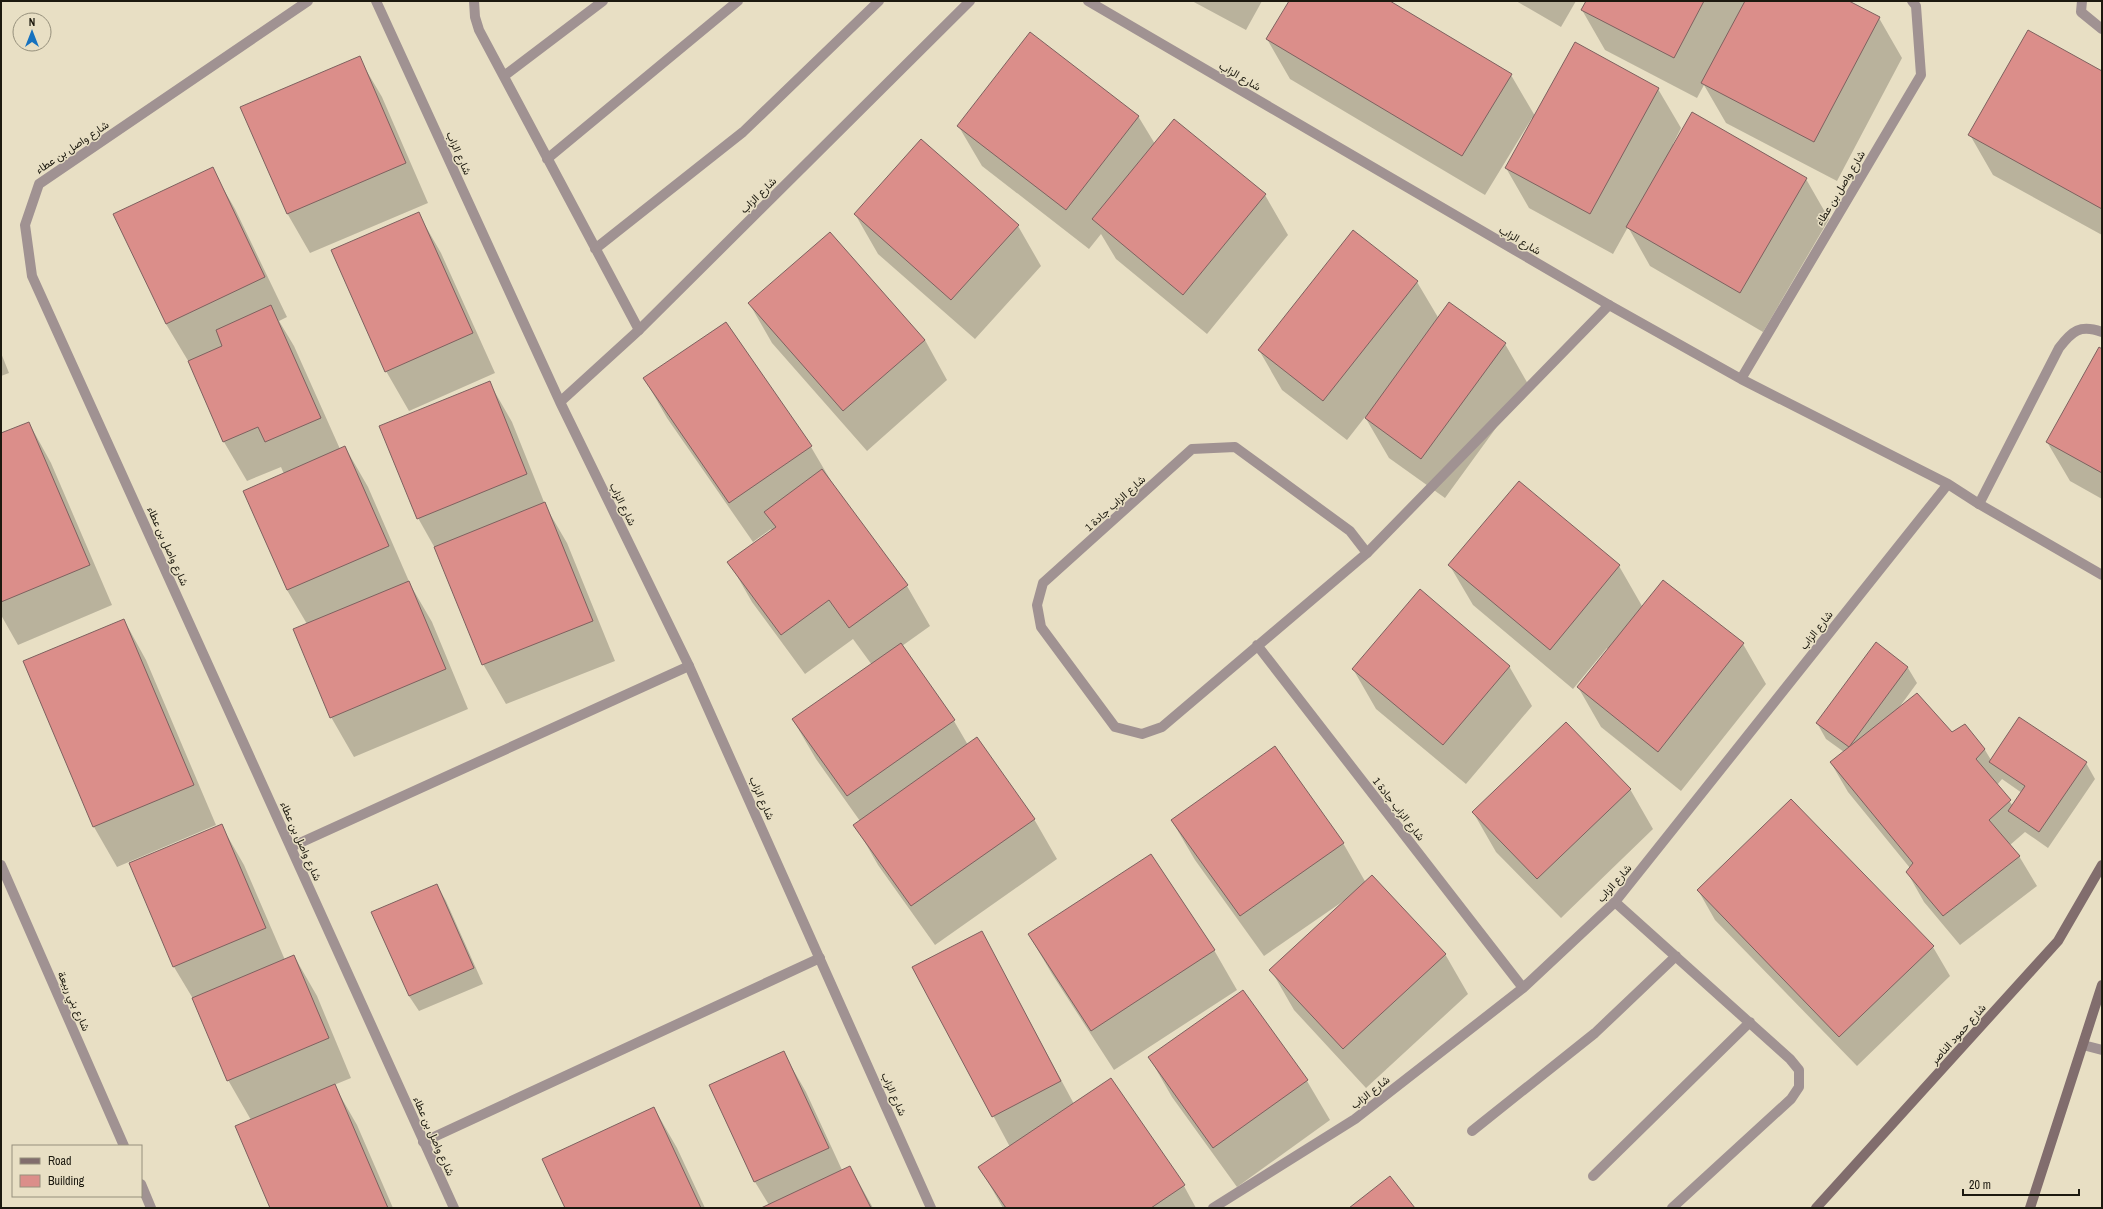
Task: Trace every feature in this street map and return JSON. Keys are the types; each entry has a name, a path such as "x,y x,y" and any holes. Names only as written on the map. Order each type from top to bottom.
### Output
{"street":[{"name":"شارع واصل بن عطاء","path":"308,1 39,184 25,225 32,276 454,1208"},
{"name":"شارع الزاب","path":"376,1 560,402 689,666 931,1208"},
{"path":"474,1 475,17 479,30 638,330"},
{"path":"504,76 603,1"},
{"path":"547,159 738,1"},
{"path":"595,249 743,132 879,1"},
{"name":"شارع الزاب","path":"560,402 638,330 970,1"},
{"name":"شارع الزاب","path":"1088,1 1609,306 1741,379 1948,484 1979,504 2102,575"},
{"name":"شارع واصل بن عطاء","path":"1741,379 1921,75 1916,6 1912,1"},
{"path":"2082,1 2081,12 2102,28"},
{"path":"1367,553 1609,306"},
{"path":"1979,504 2059,348 2073,332 2086,327 2101,329"},
{"name":"شارع الزاب جادة 1","path":"1235,447 1350,531 1367,553 1162,727 1142,734 1115,726 1041,627 1037,605 1043,583 1192,449 1235,447"},
{"name":"شارع الزاب","path":"1213,1208 1355,1119 1522,988 1615,902 1948,484"},
{"name":"شارع الزاب جادة 1","path":"1257,645 1522,988"},
{"path":"291,846 689,666"},
{"name":"شارع بني ربيعة","path":"1,865 124,1145"},
{"name":"شارع حمود الناصر","path":"1816,1208 2058,941 2102,865"},
{"path":"1615,902 1750,1022 1790,1059 1799,1070 1799,1087 1791,1099 1672,1208"},
{"path":"1472,1131 1594,1033 1676,956"},
{"path":"423,1142 820,958"},
{"path":"2030,1208 2102,985"},
{"path":"1593,1176 1750,1022"},
{"path":"2083,1045 2102,1050"},
{"path":"142,1186 151,1208"}],"building":[{"path":"1289,1 1390,1 1512,74 1462,156 1266,39"},
{"path":"1586,1 1704,1 1674,58 1581,10"},
{"path":"1745,1 1849,1 1880,17 1814,142 1701,83"},
{"path":"2028,30 2102,71 2102,209 1968,135"},
{"path":"1030,32 1139,116 1066,210 957,126"},
{"path":"1575,42 1659,88 1590,214 1505,168"},
{"path":"360,56 406,163 287,214 240,107"},
{"path":"1692,112 1807,178 1740,293 1626,227"},
{"path":"1174,119 1266,194 1183,295 1092,219"},
{"path":"921,139 1019,225 951,300 854,214"},
{"path":"213,167 265,277 166,324 113,214"},
{"path":"419,212 473,333 385,372 331,250"},
{"path":"1353,230 1418,281 1323,401 1258,350"},
{"path":"830,232 925,340 843,411 748,303"},
{"path":"1449,302 1506,343 1421,459 1365,418"},
{"path":"271,305 321,418 265,442 258,427 223,442 188,361 222,346 216,330"},
{"path":"726,322 812,446 729,503 643,378"},
{"path":"2099,347 2102,349 2102,473 2046,442"},
{"path":"490,381 527,474 417,519 379,426"},
{"path":"29,422 90,565 1,602 1,433"},
{"path":"345,446 389,546 287,590 243,491"},
{"path":"822,469 908,585 849,628 829,600 781,635 727,562 776,527 764,512"},
{"path":"1519,481 1620,565 1550,650 1448,565"},
{"path":"545,502 593,621 482,665 434,547"},
{"path":"1663,580 1744,643 1658,752 1577,687"},
{"path":"409,581 446,669 330,718 293,629"},
{"path":"1420,589 1510,666 1443,745 1352,669"},
{"path":"124,619 194,785 93,827 23,661"},
{"path":"1876,642 1908,667 1849,747 1816,723"},
{"path":"901,643 955,720 847,796 792,719"},
{"path":"1917,693 1952,732 1965,724 1985,749 1976,759 2011,800 1989,820 2020,856 1943,916 1906,872 1913,863 1830,762"},
{"path":"2019,717 2087,762 2039,832 2008,811 2025,786 1989,762"},
{"path":"1566,722 1631,789 1537,879 1472,812"},
{"path":"977,737 1035,819 911,906 853,825"},
{"path":"1275,746 1344,843 1240,916 1171,820"},
{"path":"1791,799 1934,946 1839,1037 1697,890"},
{"path":"222,824 266,928 173,967 129,863"},
{"path":"1151,854 1215,950 1091,1031 1028,934"},
{"path":"1372,875 1446,954 1343,1049 1269,970"},
{"path":"437,884 474,968 409,996 371,912"},
{"path":"982,931 1061,1081 992,1117 912,967"},
{"path":"294,955 329,1038 227,1081 192,998"},
{"path":"1243,990 1308,1080 1213,1148 1148,1057"},
{"path":"784,1051 829,1148 754,1182 709,1085"},
{"path":"1111,1078 1185,1185 1151,1208 1006,1208 978,1167"},
{"path":"335,1084 388,1208 270,1208 235,1126"},
{"path":"654,1107 701,1208 565,1208 542,1159"},
{"path":"850,1166 871,1208 761,1208"},
{"path":"1390,1176 1415,1208 1349,1208"}]}
